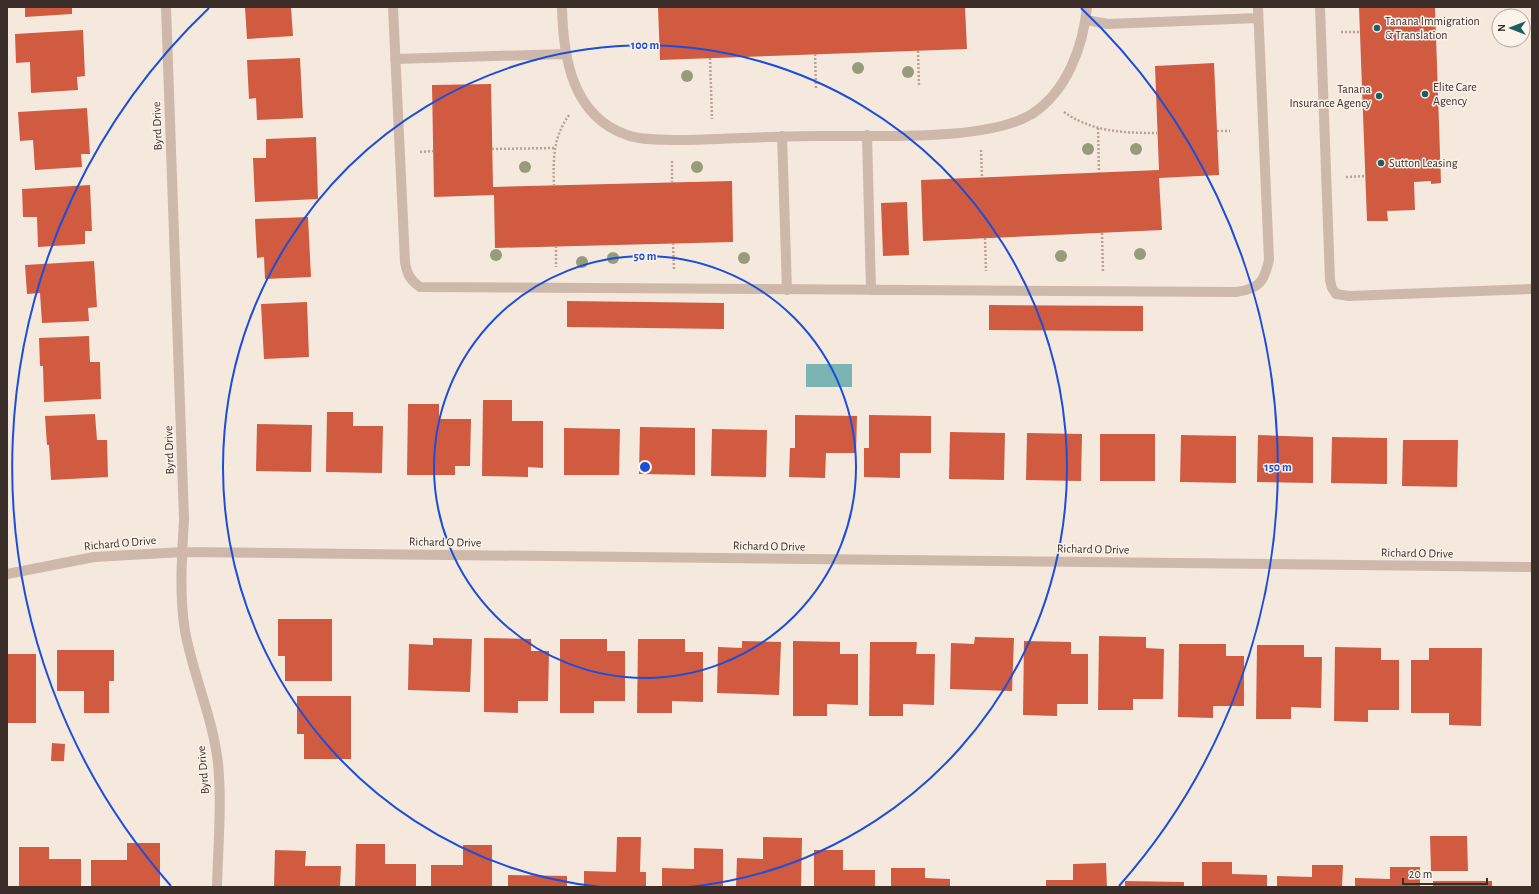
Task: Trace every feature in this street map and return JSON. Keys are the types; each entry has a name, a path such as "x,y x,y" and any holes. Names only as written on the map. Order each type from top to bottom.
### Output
{"street":[{"name":"Byrd Drive","path":"166,7 184,519 182,588 185,630 212,730 218,762 219,794 217,887"},
{"path":"393,7 405,262 407,274 412,282 420,287 1236,292 1248,290 1258,285 1266,276 1269,260 1258,7"},
{"path":"562,7 565,54 577,90 592,111 609,126 628,136 680,140 981,131 1008,124 1031,114 1050,100 1064,82 1080,43 1086,20 1087,7"},
{"path":"1320,7 1330,280 1332,288 1336,294 1349,296 1532,289"},
{"path":"1086,20 1108,24 1258,18"},
{"path":"395,59 565,54"},
{"path":"867,135 871,290"},
{"path":"782,136 787,290"},
{"name":"Richard O Drive","path":"7,574 94,556 182,552 1532,567"}],"path":[{"path":"1338,32 1360,32"},
{"path":"918,51 919,85"},
{"path":"815,54 816,89"},
{"path":"710,58 712,119"},
{"path":"1062,111 1079,121 1098,128 1133,133 1157,133"},
{"path":"554,186 554,148 558,134 571,113"},
{"path":"1098,128 1099,173"},
{"path":"1217,131 1230,131"},
{"path":"492,149 554,148"},
{"path":"981,148 982,178"},
{"path":"420,152 433,152"},
{"path":"672,161 672,183"},
{"path":"1346,177 1366,176"},
{"path":"1102,233 1103,274"},
{"path":"985,238 986,274"},
{"path":"673,243 674,270"},
{"path":"556,246 556,267"}],"water":[{"path":"806,364 852,364 852,387 806,387"}],"building":[{"path":"25,7 72,7 72,14 25,17"},
{"path":"245,7 291,7 293,36 247,39"},
{"path":"658,7 965,7 967,49 660,60"},
{"path":"1359,7 1435,7 1441,183 1431,184 1431,181 1414,182 1415,210 1387,211 1388,221 1367,221"},
{"path":"83,30 85,76 77,77 78,90 31,93 30,62 16,63 15,34"},
{"path":"300,58 303,118 257,120 256,98 249,99 247,60"},
{"path":"1214,63 1219,175 1159,178 1162,230 923,241 921,180 1159,170 1155,66"},
{"path":"491,84 493,187 732,181 733,242 495,248 494,195 434,197 432,85"},
{"path":"87,108 90,154 81,154 82,167 35,170 33,140 20,141 18,112"},
{"path":"316,137 318,199 255,202 253,158 266,158 266,139"},
{"path":"90,185 92,231 85,231 85,244 38,247 37,217 23,217 22,189"},
{"path":"907,202 909,255 883,256 881,203"},
{"path":"308,217 311,277 265,279 264,257 257,258 255,219"},
{"path":"94,261 97,307 88,308 89,321 42,323 40,293 27,294 25,265"},
{"path":"567,301 724,303 724,329 567,327"},
{"path":"307,302 309,357 264,359 261,304"},
{"path":"989,305 1143,306 1143,331 989,330"},
{"path":"89,336 90,362 100,362 101,399 44,402 43,366 40,366 39,338"},
{"path":"483,400 512,400 512,421 543,421 543,468 528,467 528,477 482,476"},
{"path":"408,404 439,404 439,419 471,419 470,466 455,466 455,475 407,475"},
{"path":"327,412 353,412 353,426 383,426 382,473 326,472"},
{"path":"95,414 97,440 107,440 108,477 51,480 49,445 47,445 45,416"},
{"path":"795,415 857,416 856,453 826,453 825,478 789,477 790,448 795,448"},
{"path":"869,415 931,416 931,453 900,453 900,478 864,477 864,448 869,448"},
{"path":"257,424 312,425 311,472 256,471"},
{"path":"640,427 695,428 695,475 639,474"},
{"path":"564,428 620,429 619,475 564,475"},
{"path":"712,429 767,430 766,477 711,476"},
{"path":"950,432 1005,433 1004,480 949,479"},
{"path":"1027,433 1082,434 1081,481 1026,480"},
{"path":"1100,434 1155,434 1155,481 1100,481"},
{"path":"1181,435 1236,436 1236,483 1180,482"},
{"path":"1258,435 1313,437 1313,483 1257,482"},
{"path":"1332,437 1387,438 1387,484 1331,483"},
{"path":"1403,440 1458,440 1457,487 1402,486"},
{"path":"278,619 332,619 332,681 285,681 285,656 278,656"},
{"path":"1099,636 1146,637 1146,648 1164,649 1163,699 1133,699 1133,710 1098,710"},
{"path":"975,637 1014,638 1012,691 950,689 951,643 974,644"},
{"path":"433,638 472,639 470,692 408,690 409,644 433,645"},
{"path":"484,638 531,639 531,651 549,651 548,701 518,701 518,713 484,712"},
{"path":"560,639 607,639 607,651 625,651 625,701 594,701 594,713 560,713"},
{"path":"638,639 685,639 685,652 703,652 703,702 672,701 672,713 637,713"},
{"path":"742,641 781,642 779,695 717,693 718,647 742,648"},
{"path":"793,641 840,642 840,654 858,654 858,705 827,704 827,716 793,716"},
{"path":"1024,641 1071,642 1071,654 1088,654 1088,704 1057,704 1057,716 1023,715"},
{"path":"870,642 917,642 916,654 935,654 934,705 903,704 903,716 869,716"},
{"path":"1179,644 1226,644 1226,656 1244,656 1244,706 1213,706 1213,718 1178,717"},
{"path":"1257,645 1304,645 1304,657 1322,657 1321,708 1291,707 1291,719 1256,719"},
{"path":"1335,647 1381,648 1381,660 1399,660 1399,710 1368,710 1368,722 1334,721"},
{"path":"1429,648 1482,648 1481,726 1449,725 1449,713 1411,713 1411,660 1429,660"},
{"path":"57,650 114,650 114,681 109,681 109,713 84,713 84,691 57,691"},
{"path":"7,654 36,654 36,723 7,723"},
{"path":"297,696 351,696 351,759 304,759 304,734 297,734"},
{"path":"52,743 65,744 64,761 51,761"},
{"path":"1430,836 1467,836 1468,871 1431,871"},
{"path":"617,837 641,837 640,872 646,872 646,887 584,887 584,871 616,872"},
{"path":"763,837 802,838 801,887 736,887 737,858 763,859"},
{"path":"127,843 160,843 160,887 91,887 91,860 127,860"},
{"path":"356,844 385,844 385,864 416,864 416,887 355,887"},
{"path":"463,845 492,845 492,887 431,887 431,865 463,865"},
{"path":"19,847 49,847 49,859 81,859 81,887 19,887"},
{"path":"694,848 723,849 723,887 662,887 662,868 694,869"},
{"path":"275,850 306,851 305,866 341,866 340,887 274,887"},
{"path":"814,850 843,850 843,870 875,870 875,887 814,887"},
{"path":"1202,862 1232,862 1232,874 1267,875 1267,887 1202,887"},
{"path":"1106,863 1107,887 1046,887 1046,880 1073,880 1073,864"},
{"path":"1312,865 1343,865 1342,887 1277,887 1277,876 1312,877"},
{"path":"1390,867 1420,867 1420,887 1355,887 1355,878 1390,879"},
{"path":"891,868 925,868 925,878 950,879 950,887 891,887"},
{"path":"508,875 567,876 567,887 508,887"},
{"path":"1125,881 1184,882 1184,887 1125,887"},
{"path":"1433,881 1492,881 1492,887 1433,887"}],"place":[{"name":"Tanana Immigration & Translation","path":"1377,28"},
{"name":"Elite Care Agency","path":"1425,94"},
{"name":"Tanana Insurance Agency","path":"1379,96"},
{"name":"Sutton Leasing","path":"1381,163"}]}
